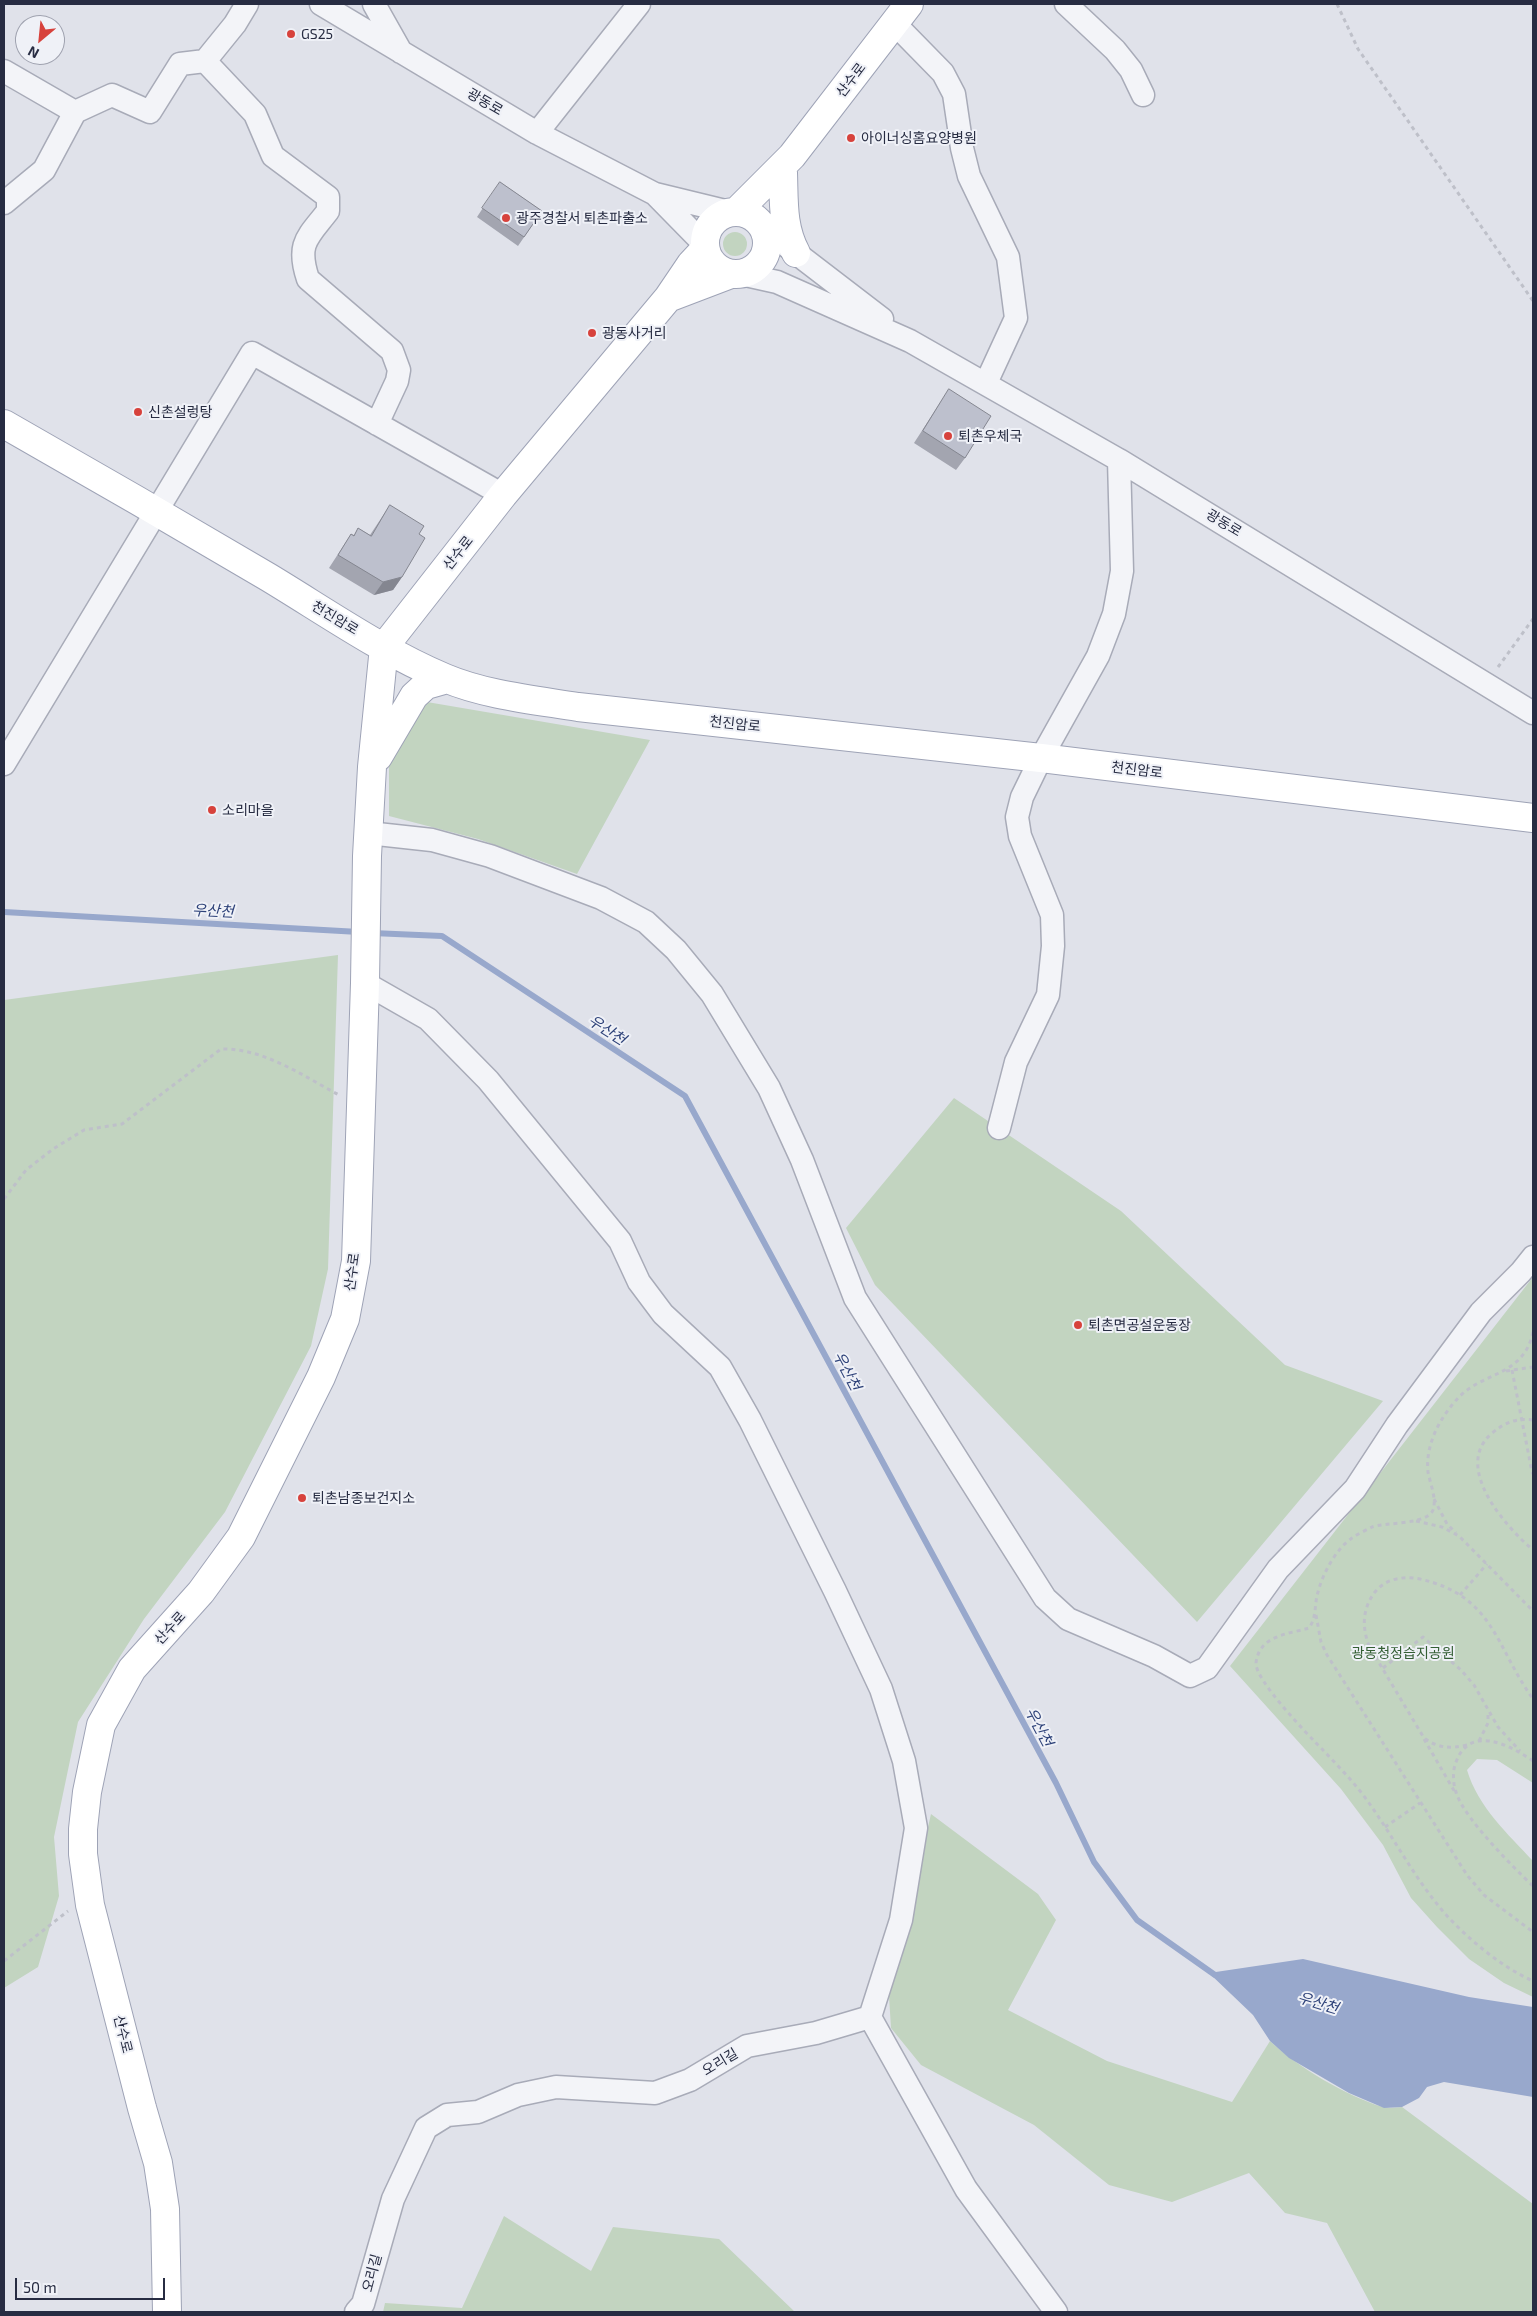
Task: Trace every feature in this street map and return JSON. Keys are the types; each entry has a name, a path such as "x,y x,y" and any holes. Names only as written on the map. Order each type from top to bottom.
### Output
{"main road":[{"name":"산수로","path":"788,164 901,13"},
{"path":"733,212 788,164"},
{"path":"668,298 736,274 751,271 764,258 768,249 763,226 788,164"},
{"path":"788,164 784,220 789,239 796,253"},
{"path":"736,274 714,265 708,258 705,247 706,234 711,224 719,216 733,212 750,214 763,226"},
{"name":"산수로","path":"384,647 503,495 668,298 705,247"},
{"name":"천진암로","path":"4,424 155,510 384,647 447,678 522,698 578,707 1041,758 1533,818"},
{"path":"367,845 372,767 384,647"},
{"path":"372,767 414,696 426,684 447,678"},
{"name":"산수로","path":"167,2312 165,2209 158,2163 90,1905 83,1829 86,1792 101,1725 132,1669 202,1592 241,1538 321,1377 345,1319 356,1261 367,845"}],"street":[{"path":"4,203 44,170 75,112 112,95 150,112 180,64 205,61 235,24 247,4"},
{"name":"광동로","path":"320,4 537,133 655,194"},
{"path":"537,133 639,4"},
{"path":"1066,4 1115,50 1131,70 1143,95"},
{"path":"379,5 402,53"},
{"path":"901,13 943,73 954,94 962,148 969,176 1008,257 1016,318 986,384"},
{"path":"205,61 255,114 273,156 328,197 328,211 304,242 302,262 308,278 392,351 399,370 397,381 377,424"},
{"path":"4,71 75,112"},
{"path":"655,194 733,212"},
{"path":"655,194 705,247"},
{"path":"763,226 910,341"},
{"path":"736,274 777,282 910,341"},
{"name":"광동로","path":"910,341 1119,460 1533,713"},
{"path":"4,764 155,510 252,353 503,495"},
{"path":"999,1128 1016,1062 1048,996 1053,946 1052,916 1020,836 1017,817 1022,797 1041,758 1098,656 1114,614 1122,571 1119,460"},
{"path":"367,845 432,840 490,856 601,898 646,922 676,950 712,994 769,1088 802,1160 855,1298 1046,1598 1068,1619 1154,1656 1190,1676 1207,1668 1278,1570 1355,1489 1397,1425 1481,1312 1521,1272 1533,1257"},
{"path":"365,971 428,1019 488,1080 620,1241 639,1282 663,1314 720,1367 750,1420 835,1591 881,1689 904,1761 916,1828 900,1920 870,2017 966,2189 1056,2312"},
{"name":"오리길","path":"356,2312 363,2304 393,2198 426,2128 447,2115 478,2112 518,2095 556,2087 655,2093 690,2080 747,2046 816,2033 870,2017"}],"path":[{"path":"1337,4 1358,49 1533,301"},
{"path":"1486,684 1533,619"},
{"path":"4,1199 26,1170 53,1149 84,1130 122,1124 221,1049 238,1049 265,1056 361,1107"},
{"path":"1533,1332 1524,1354 1506,1371 1464,1392 1449,1407 1429,1446 1428,1471 1434,1498 1448,1524 1533,1611"},
{"path":"1506,1371 1533,1367"},
{"path":"1512,1370 1532,1473"},
{"path":"1533,1420 1509,1421 1488,1437 1481,1447 1479,1462 1480,1478 1488,1498 1516,1536 1533,1550"},
{"path":"1434,1498 1433,1510 1427,1516 1415,1521 1373,1527 1351,1538 1336,1554 1325,1574 1318,1592 1314,1622 1309,1628 1282,1634 1269,1640 1261,1651 1256,1663 1258,1674 1298,1724 1348,1777 1369,1803 1426,1892 1450,1919 1505,1966 1533,1981"},
{"path":"1415,1521 1442,1526 1459,1536"},
{"path":"1460,1595 1487,1564"},
{"path":"1533,1699 1514,1671 1494,1628 1484,1615 1460,1595 1443,1586 1412,1578 1396,1578 1383,1584 1375,1592 1368,1604 1364,1619 1364,1633 1446,1779 1477,1826 1533,1886"},
{"path":"1315,1612 1321,1642 1327,1655 1467,1875 1484,1895 1533,1932"},
{"path":"1383,1668 1423,1637 1461,1670 1474,1685 1488,1713 1507,1738 1522,1753"},
{"path":"1479,1741 1488,1723 1488,1713"},
{"path":"1424,1738 1444,1748 1479,1741 1505,1744 1533,1761"},
{"path":"1457,1796 1453,1778 1455,1766 1459,1753 1466,1745"},
{"path":"1385,1827 1420,1802"},
{"path":"4,1961 65,1911 90,1905"}],"green space":[{"path":"735,232 744,235 747,244 744,253 735,256 726,253 723,244 726,235"},
{"path":"427,702 650,740 577,874 478,839 389,816 389,765"},
{"path":"338,955 328,1269 311,1346 225,1512 144,1619 78,1722 54,1837 59,1896 38,1967 4,1988 4,1000"},
{"name":"퇴촌면공설운동장","path":"954,1098 1121,1211 1285,1365 1383,1401 1197,1622 875,1285 846,1228"},
{"name":"광동청정습지공원","path":"1533,1277 1533,1783 1497,1760 1477,1759 1467,1770 1478,1796 1486,1808 1533,1861 1533,1997 1504,1983 1469,1959 1437,1927 1411,1898 1383,1845 1341,1789 1230,1666"},
{"path":"931,1814 1038,1894 1056,1920 1008,2010 1107,2061 1232,2102 1270,2041 1281,2051 1323,2080 1354,2096 1383,2107 1402,2107 1533,2204 1533,2312 1375,2312 1327,2223 1285,2213 1249,2173 1172,2202 1109,2185 1034,2125 921,2065 891,2028 889,1996"},
{"path":"504,2216 591,2271 613,2227 719,2239 795,2312 383,2312 385,2303 462,2308"}],"water":[{"path":"1303,1959 1469,1997 1533,2007 1533,2097 1444,2082 1427,2087 1419,2098 1402,2107 1384,2108 1349,2093 1289,2058 1270,2041 1253,2015 1209,1973"}],"building":[{"name":"광주경찰서 퇴촌파출소","path":"500,182 542,211 524,237 482,208"},
{"name":"퇴촌우체국","path":"949,389 991,416 965,458 923,431"},
{"path":"390,505 424,526 419,534 425,538 402,577 383,582 338,555 351,534 354,536 358,528 371,536"}],"waterway":[{"name":"우산천","path":"4,912 359,932"},
{"name":"우산천","path":"372,933 442,936 685,1096 1056,1783 1094,1862 1137,1920 1215,1975"}],"place":[{"name":"GS25","path":"291,34"},
{"name":"아이너싱홈요양병원","path":"851,138"},
{"name":"광주경찰서 퇴촌파출소","path":"506,218"},
{"name":"광동사거리","path":"592,333"},
{"name":"신촌설렁탕","path":"138,412"},
{"name":"퇴촌우체국","path":"948,436"},
{"name":"소리마을","path":"212,810"},
{"name":"퇴촌면공설운동장","path":"1078,1325"},
{"name":"퇴촌남종보건지소","path":"302,1498"}]}
